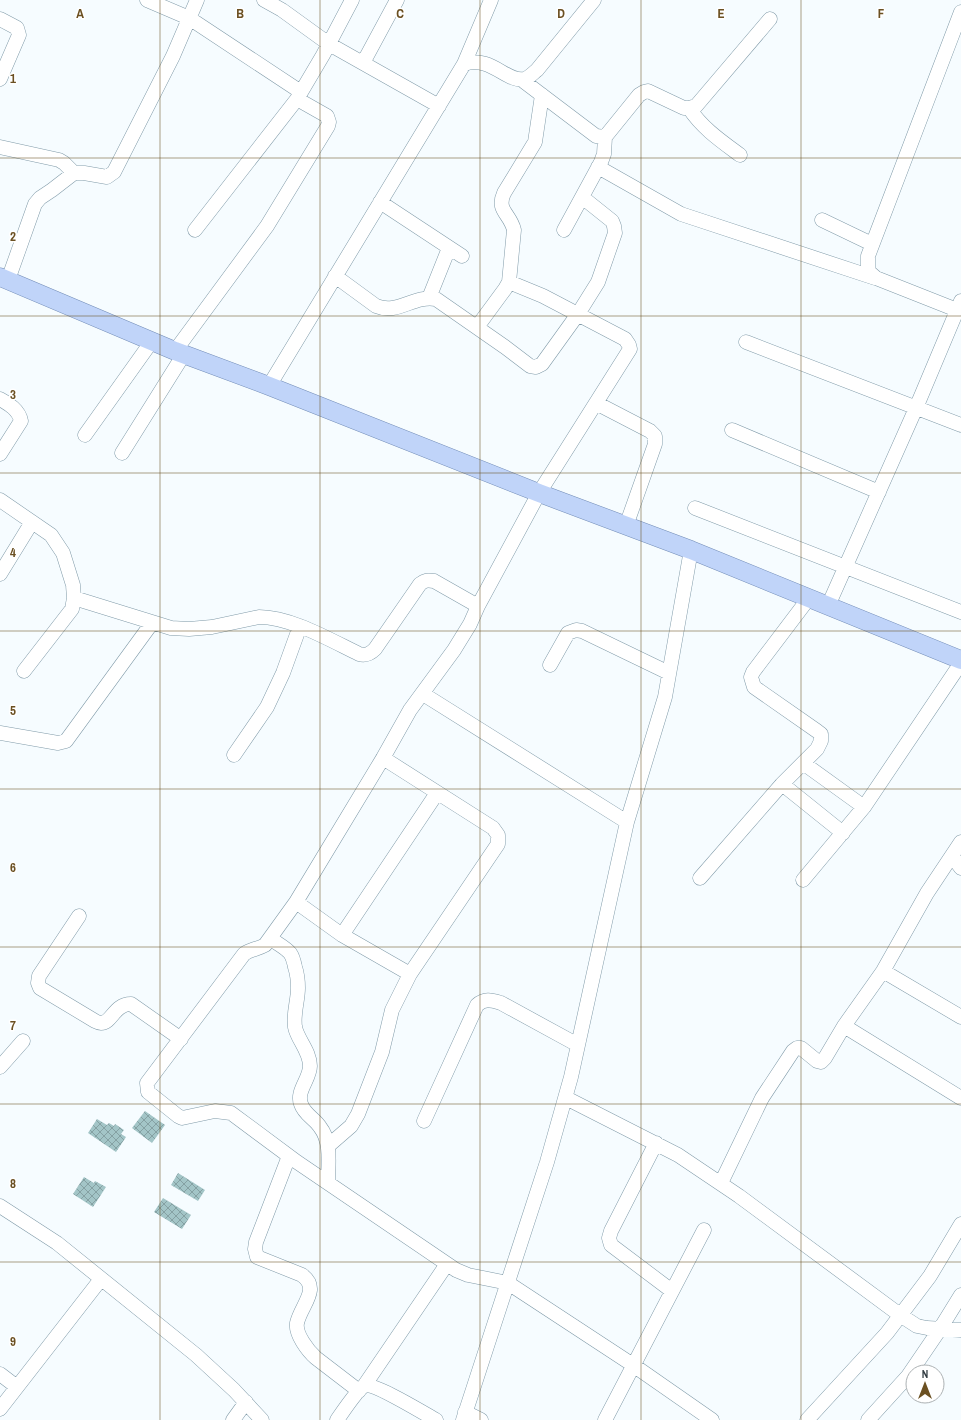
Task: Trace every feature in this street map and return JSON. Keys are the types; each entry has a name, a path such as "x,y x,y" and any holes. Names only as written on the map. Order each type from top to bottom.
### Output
{"main road":[{"path":"4,278 179,352 539,493 691,550 961,660"}],"street":[{"path":"122,452 179,352 266,226 328,126 329,122 327,116 299,95 189,18 147,0"},
{"path":"4,278 35,204 40,198 74,174 84,173 108,177 112,175 173,56 197,0"},
{"path":"264,0 284,5 329,44 439,106"},
{"path":"195,230 299,95 329,44 352,0"},
{"path":"363,62 397,0"},
{"path":"269,386 464,64 490,0"},
{"path":"522,80 536,70 594,0"},
{"path":"876,278 868,271 868,256 961,12"},
{"path":"0,18 16,28 19,35 1,76"},
{"path":"564,230 604,154 605,137 639,95 648,91 684,108 696,106 770,19"},
{"path":"464,64 478,61 512,77 522,80 596,136 605,137"},
{"path":"477,327 509,282 514,230 512,223 500,205 501,199 535,142 542,95"},
{"path":"689,108 708,131 740,155"},
{"path":"0,147 58,160 64,163 74,174"},
{"path":"598,167 681,214 959,306 916,408 828,606"},
{"path":"335,276 382,309 389,310 424,298 436,299 530,366 536,367 542,364 578,314 598,282 615,233 612,221 582,197"},
{"path":"380,202 462,256"},
{"path":"822,220 872,244"},
{"path":"429,298 449,248"},
{"path":"509,282 543,296 625,339 630,349 539,493 478,606 470,624 454,650 410,710 383,758 296,902 265,945 260,949 248,951 244,954 147,1083 148,1092 182,1118 215,1111 231,1113 289,1156 456,1270 468,1275 508,1283 633,1365 705,1418"},
{"path":"85,435 152,341"},
{"path":"746,342 961,425"},
{"path":"0,399 15,409 21,421 0,454"},
{"path":"596,402 650,431 655,436 655,444 626,526"},
{"path":"732,430 879,492"},
{"path":"0,500 51,535 63,553 73,585 74,598 72,609 24,671"},
{"path":"695,508 961,612"},
{"path":"0,574 32,522"},
{"path":"481,1420 464,1416 547,1162 566,1098 627,822 665,697 691,550"},
{"path":"74,598 170,628 190,629 212,627 259,617 266,617 300,626 358,654 364,655 370,654 420,584 428,580 434,581 478,606"},
{"path":"700,878 782,784 817,749 821,741 821,734 754,687 751,677 753,672 809,598"},
{"path":"0,733 58,743 66,741 152,623"},
{"path":"234,755 267,707 283,673 300,626"},
{"path":"550,665 568,633 576,630 582,631 669,673"},
{"path":"803,880 864,808 961,663"},
{"path":"423,694 627,822"},
{"path":"328,1146 351,1126 358,1114 382,1052 392,1010 410,974 498,844 498,835 493,828 383,758"},
{"path":"803,763 864,808"},
{"path":"782,784 843,833"},
{"path":"342,935 437,792"},
{"path":"721,1184 762,1098 793,1051 796,1048 801,1048 816,1061 821,1062 825,1058 844,1026 883,971 927,892 961,842"},
{"path":"952,856 961,868"},
{"path":"296,902 342,935 410,974"},
{"path":"79,916 39,976 38,983 40,988 95,1021 101,1023 107,1021 121,1006 131,1004 180,1038"},
{"path":"270,938 289,952 293,958 298,987 294,1017 296,1029 309,1059 310,1068 300,1096 301,1104 309,1116 320,1126 326,1136 328,1146 328,1183"},
{"path":"883,971 961,1017"},
{"path":"424,1121 477,1005 482,1001 490,1000 501,1003 578,1045"},
{"path":"844,1026 961,1098"},
{"path":"0,1067 22,1041"},
{"path":"566,1098 678,1155 721,1184 917,1326 961,1330"},
{"path":"656,1143 611,1231 609,1238 611,1245 672,1291"},
{"path":"289,1156 256,1242 256,1254 257,1257 302,1275 307,1279 311,1286 310,1292 297,1322 297,1328 300,1335 311,1353 316,1358 362,1388 371,1386 382,1390 436,1420"},
{"path":"0,1206 57,1243 196,1355 246,1402 262,1420"},
{"path":"806,1420 887,1333 930,1276 961,1224"},
{"path":"605,1420 704,1230"},
{"path":"337,1420 362,1388 447,1264"},
{"path":"0,1409 101,1279"},
{"path":"868,1420 908,1376 961,1295"},
{"path":"0,1374 16,1387"},
{"path":"233,1420 246,1402"}],"building":[{"path":"145,1111 165,1125 152,1143 132,1128"},
{"path":"97,1119 107,1125 109,1123 114,1126 115,1124 124,1130 121,1134 126,1137 116,1152 88,1133"},
{"path":"178,1173 205,1190 198,1201 171,1185"},
{"path":"84,1177 94,1183 95,1181 106,1187 93,1207 73,1194"},
{"path":"163,1198 191,1215 182,1229 154,1212"}]}
